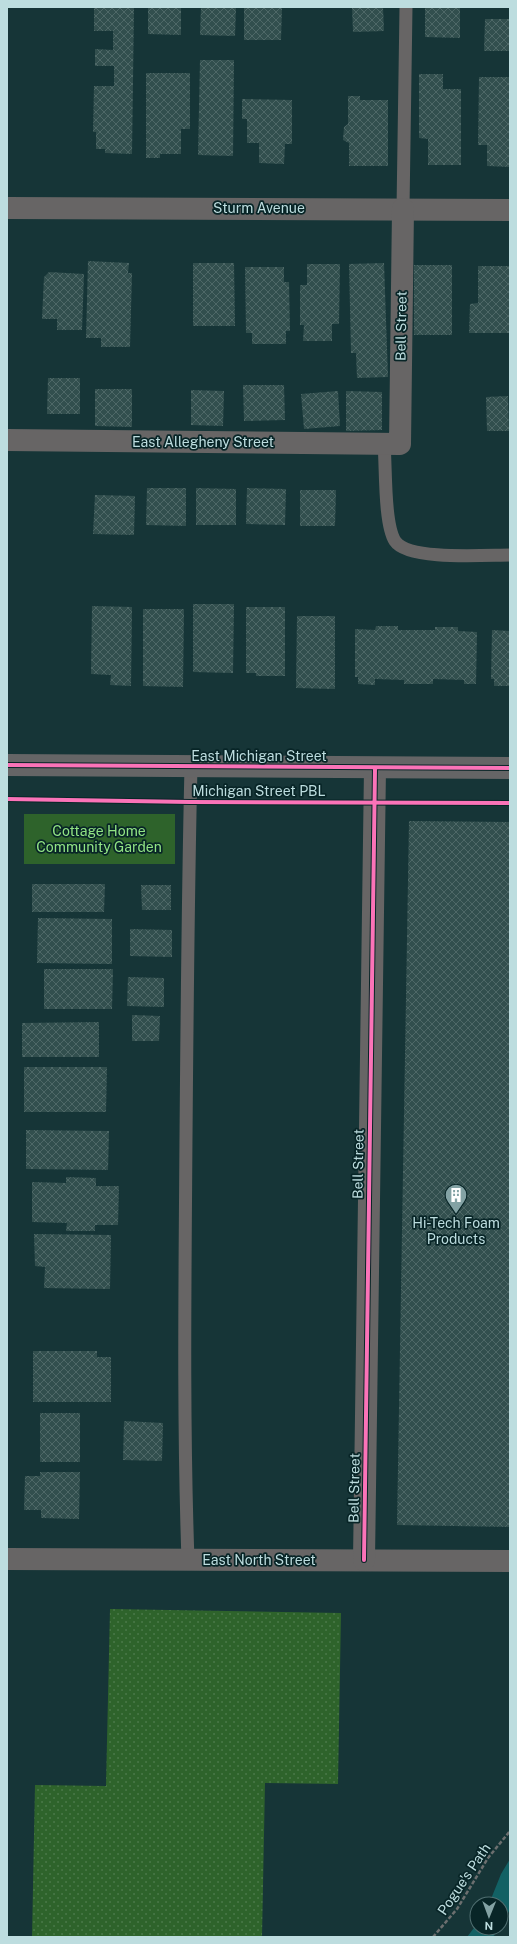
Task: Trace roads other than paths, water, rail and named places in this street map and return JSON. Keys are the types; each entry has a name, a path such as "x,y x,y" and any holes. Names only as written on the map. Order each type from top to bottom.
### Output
{"main road":[{"name":"East Michigan Street","path":"7,765 510,768"}],"street":[{"name":"Sturm Avenue","path":"7,208 510,210"},
{"name":"Bell Street","path":"392,444 403,209"},
{"name":"East Allegheny Street","path":"7,440 392,444"},
{"name":"Bell Street","path":"364,1560 375,768"},
{"name":"East North Street","path":"7,1559 510,1561"}],"lane":[{"path":"403,209 406,7"},
{"path":"392,444 389,523 395,541 404,550 426,555 510,555"},
{"path":"188,1560 184,1453 184,1336 187,917 191,766"}],"water":[{"path":"510,1859 509,1911 509,1896 492,1896 501,1874"},
{"path":"469,1934 469,1936 494,1936 493,1937 467,1937"}],"place":[{"name":"Hi-Tech Foam Products","path":"456,1214"}],"park label":[{"name":"Cottage Home Community Garden","path":"99,840"}]}
